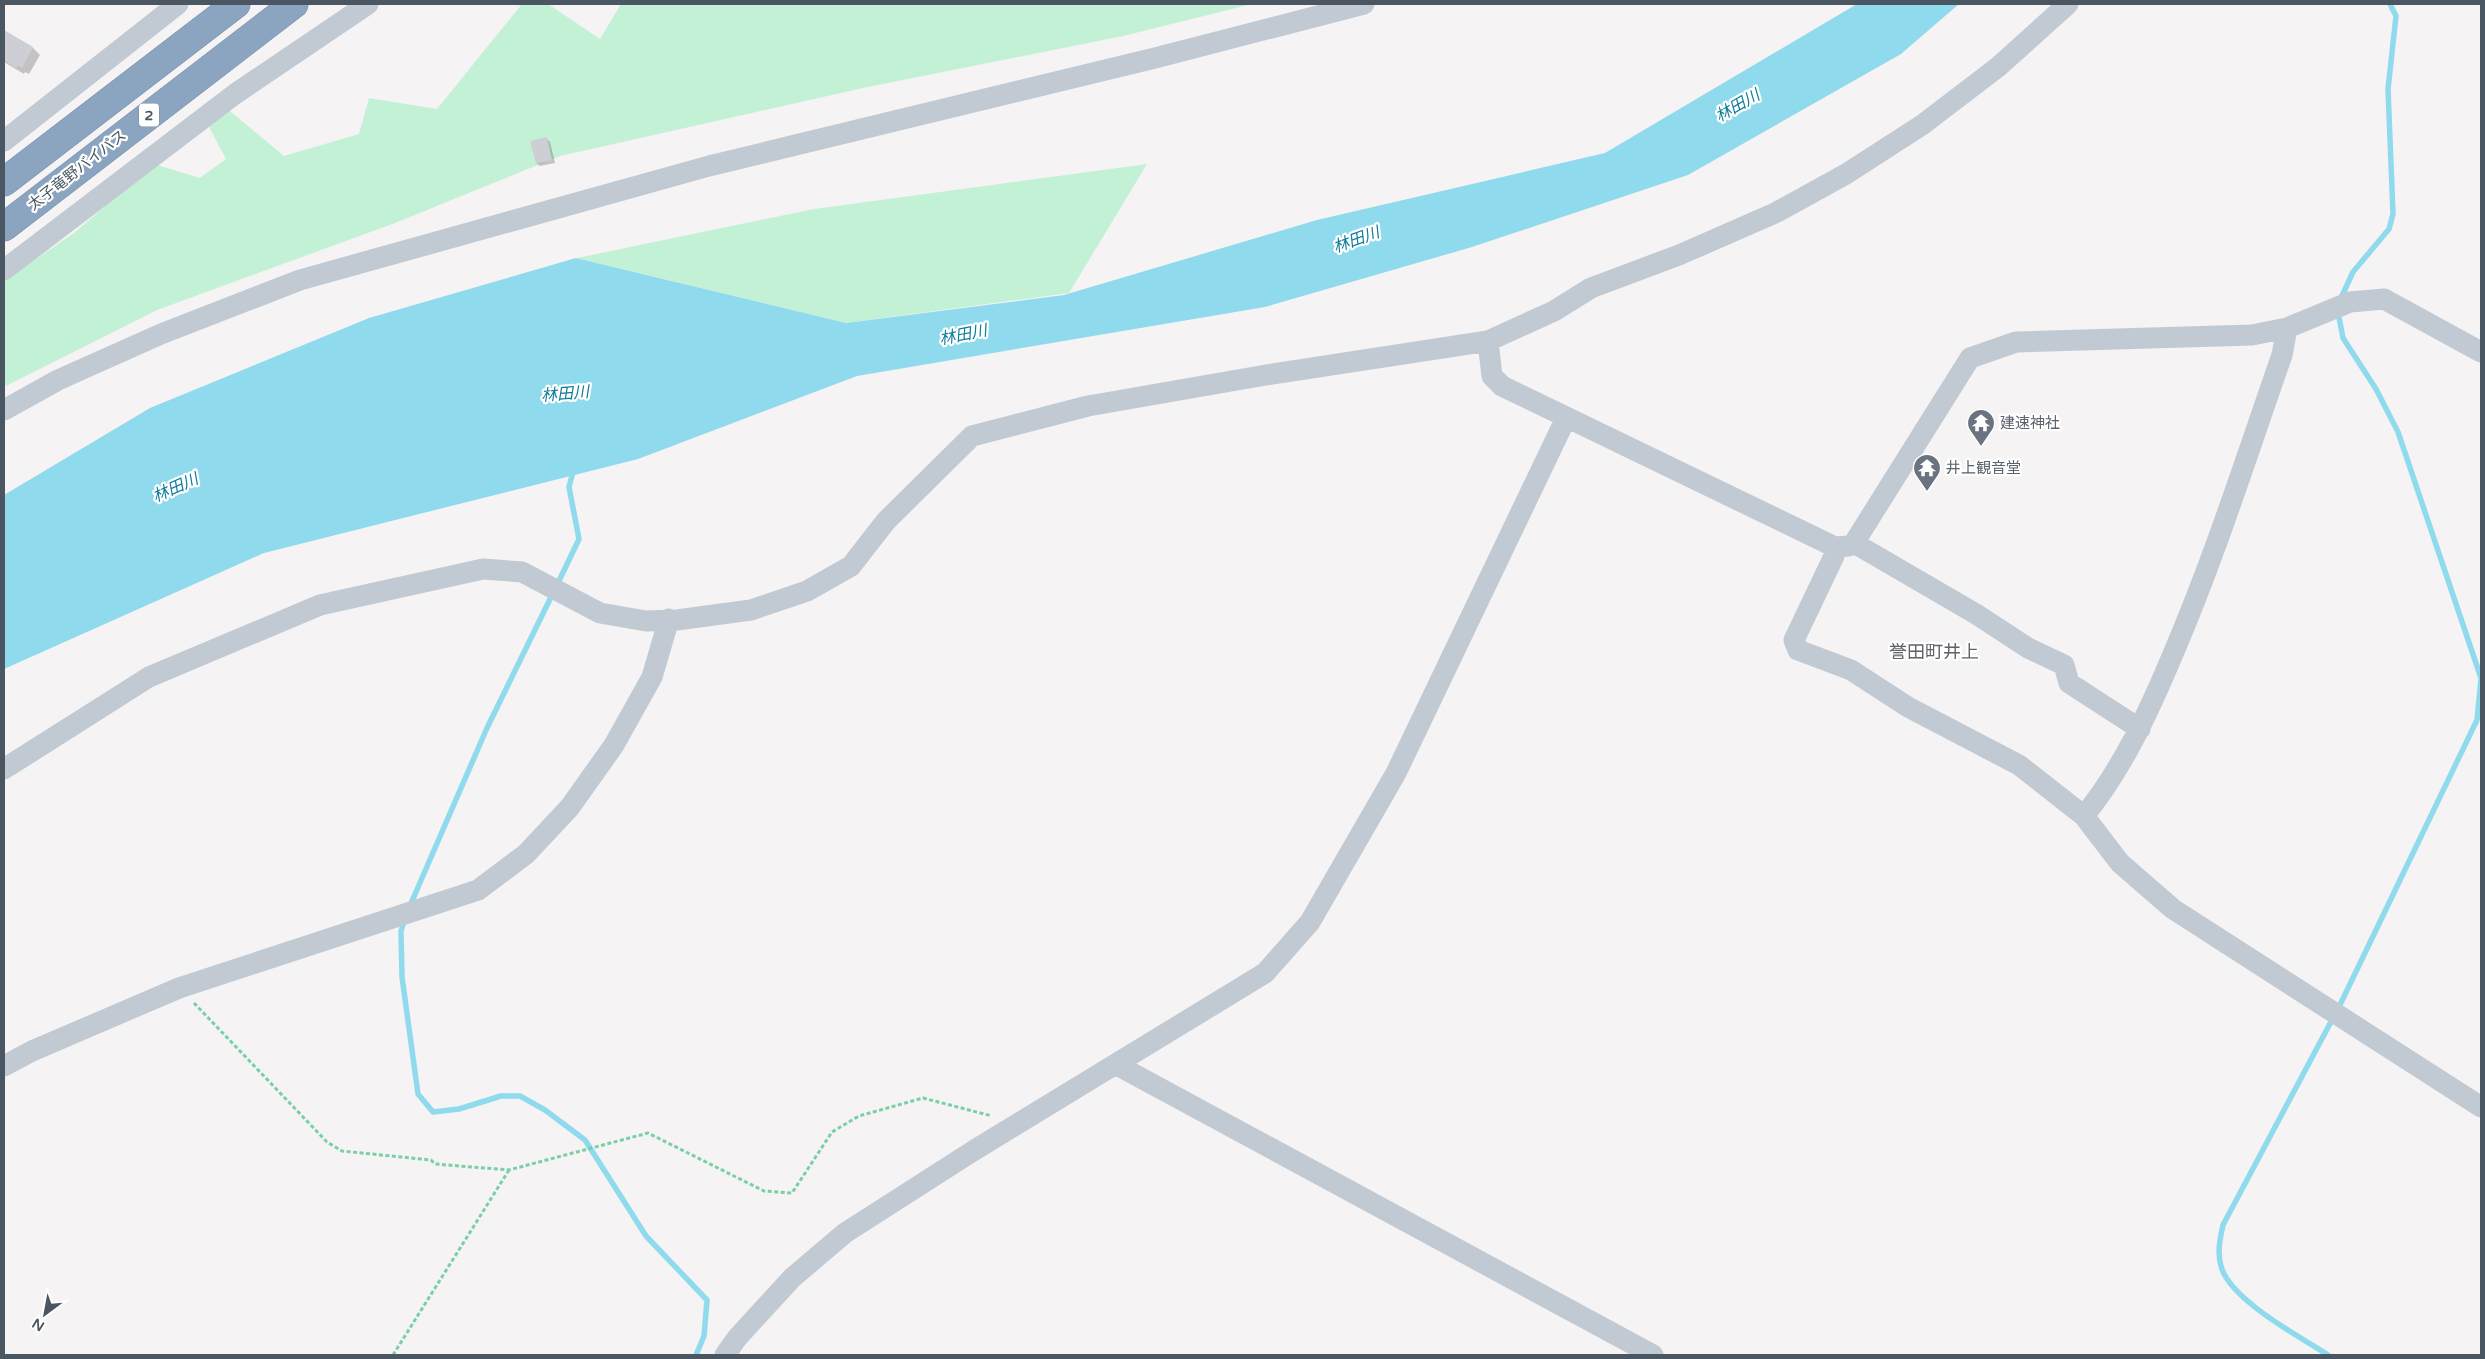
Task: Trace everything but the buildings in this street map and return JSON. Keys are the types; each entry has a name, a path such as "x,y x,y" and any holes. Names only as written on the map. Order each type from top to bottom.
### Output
{"highway":[{"name":"2","path":"4,182 236,4"},
{"name":"太子竜野バイパス","path":"4,227 294,4"}],"street":[{"path":"4,141 178,4"},
{"path":"4,410 58,380 161,334 300,280 709,166 1155,58 1364,4"},
{"path":"4,769 149,677 320,606 483,568 522,572 600,613 646,620 677,620 751,610 807,591 851,566 886,521 972,436 1088,406 1266,375 1488,341 1554,311 1591,288 1679,255 1777,212 1846,174 1922,125 1998,67 2068,4"},
{"path":"4,270 235,94 365,5"},
{"path":"2481,352 2384,299 2350,302 2287,328 2252,335 2016,342 1970,358 1844,545 1834,556 1794,640 1798,650 1850,670 1908,707 2019,764 2084,816 2120,863 2173,909 2481,1107"},
{"path":"2084,816 2106,789 2140,729 2201,589 2282,355 2287,328"},
{"path":"1488,341 1492,376 1502,386 1566,418 1844,545 1976,614 2028,648 2064,665 2069,683 2140,729"},
{"path":"725,1355 737,1338 792,1278 845,1232 1016,1124 1117,1065 1265,973 1310,922 1396,773 1566,418"},
{"path":"4,1066 32,1051 179,988 478,890 526,854 570,807 614,745 652,677 669,619"},
{"path":"1117,1065 1653,1355"}],"path":[{"path":"179,988 327,1142 342,1151 431,1160 435,1164 510,1170 648,1133 764,1191 792,1193 832,1132 859,1116 923,1098 984,1113 1016,1124"},
{"path":"393,1355 510,1170"}],"green space":[{"path":"522,4 548,4 600,39 621,4 1252,4 1123,36 863,88 560,156 395,223 157,310 4,387 4,281 74,233 154,164 200,178 226,159 208,125 225,107 284,156 359,134 369,98 437,109"},
{"path":"1147,164 1069,293 846,323 577,258 814,209"}],"water":[{"name":"林田川","path":"1857,4 1959,4 1901,54 1688,175 1472,247 1265,307 857,376 638,459 264,553 4,669 4,495 150,408 369,318 576,258 846,323 1064,295 1317,220 1605,153"}],"waterway":[{"path":"2341,298 2353,272 2389,229 2393,214 2388,89 2396,16 2390,4"},
{"path":"2338,312 2343,338 2376,389 2398,432 2481,678"},
{"path":"557,585 579,539 569,487 574,468"},
{"path":"409,908 487,728 553,593"},
{"path":"2338,1009 2477,720 2481,679"},
{"path":"405,919 401,931 402,977 418,1094 433,1112 459,1109 501,1096 520,1096 545,1110 585,1140 646,1236 707,1300 704,1336 696,1355"},
{"path":"2328,1355 2284,1328 2251,1304 2237,1291 2227,1279 2221,1266 2219,1251 2223,1225 2333,1018"}],"place":[{"name":"建速神社","path":"1981,447"},
{"name":"井上観音堂","path":"1927,492"}],"district":[{"name":"誉田町井上","path":"1934,652"}]}
